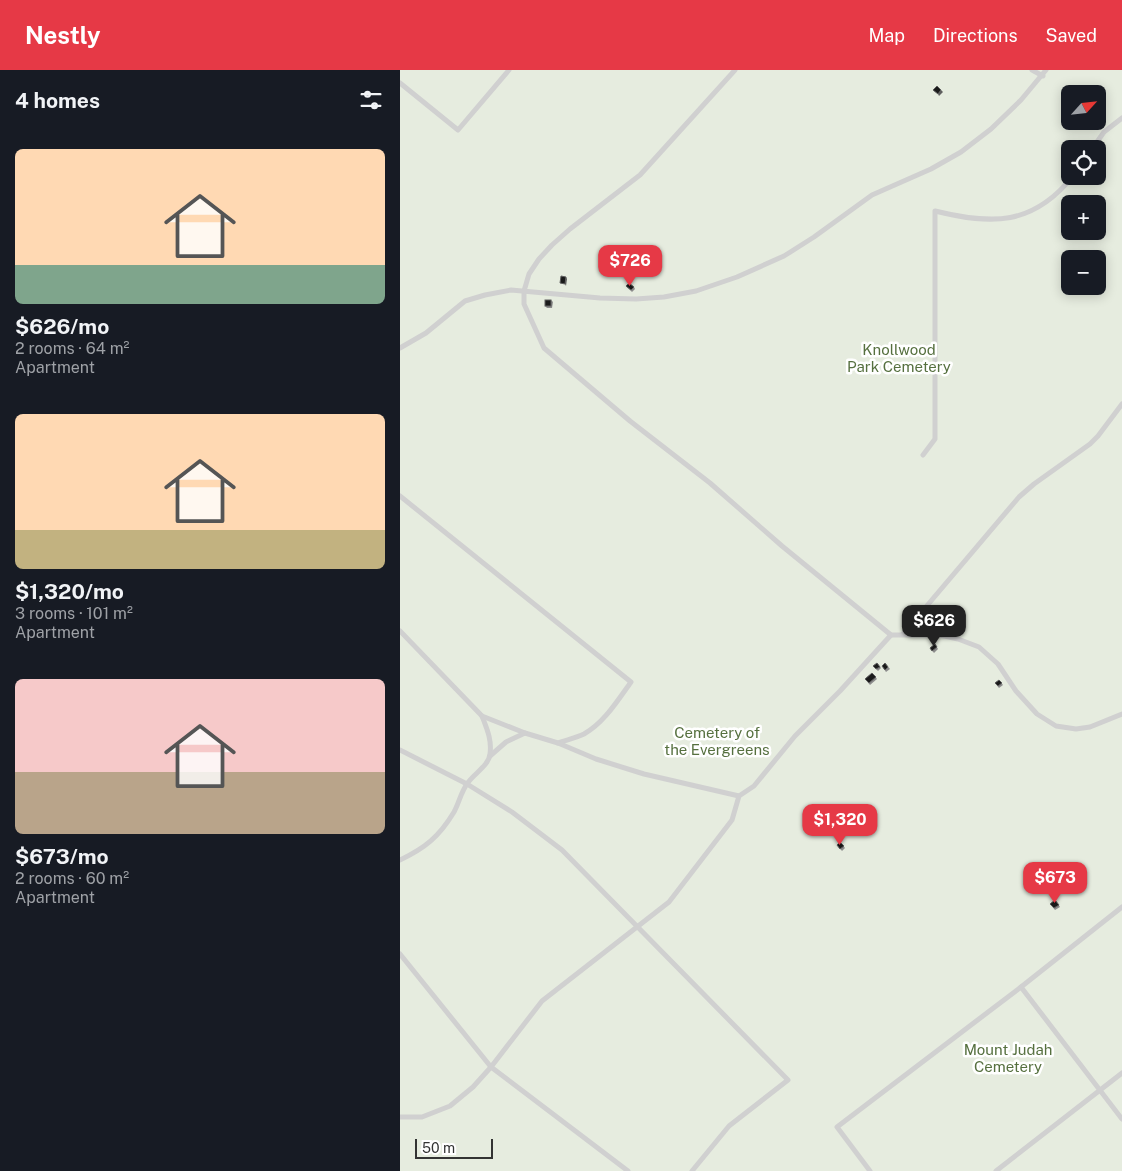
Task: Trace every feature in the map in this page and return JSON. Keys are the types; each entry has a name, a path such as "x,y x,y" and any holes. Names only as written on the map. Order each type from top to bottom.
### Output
{"lane":[{"path":"400,83 458,130 508,70"},
{"path":"735,70 640,175 570,228 539,259 530,274 524,291 524,304 544,348 630,421 710,483 782,546 890,635"},
{"path":"1032,70 1043,76"},
{"path":"400,348 426,333 465,301 485,295 512,290 600,298 636,299 696,291 737,277 784,256 872,195 931,169 961,152 991,130 1022,100 1046,70"},
{"path":"1098,140 1104,132 1121,121"},
{"path":"924,455 935,439 935,211 956,216 1004,220 1029,213 1048,201 1066,185"},
{"path":"903,634 1019,497 1090,444 1122,404"},
{"path":"400,496 631,682 601,720 584,734 558,743"},
{"path":"400,631 482,716 489,734 490,756"},
{"path":"400,1118 422,1117 450,1106 473,1087 491,1067 542,1001 669,902 732,820 739,796 754,786 795,736 840,691 890,635 903,634 958,638 979,647 998,664 1016,691 1036,714 1056,726 1076,729 1090,727 1122,714"},
{"path":"482,716 525,733 558,743 596,759 644,774 739,796"},
{"path":"400,860 414,853 438,836 454,811 467,784 478,773 490,756 506,742 525,733"},
{"path":"400,750 467,784 512,812 562,850 788,1080 729,1126 692,1171"},
{"path":"870,1171 837,1127 1021,987 1122,907"},
{"path":"400,954 491,1067 628,1171"},
{"path":"1021,987 1122,1119"},
{"path":"996,1171 1122,1073"}],"green space":[{"name":"Cemetery of the Evergreens","path":"400,70 1122,70 1122,1171 400,1171"}],"building":[{"path":"937,86 941,90 938,94 933,90"},
{"path":"561,276 566,277 565,284 560,283"},
{"path":"629,283 634,287 631,290 626,286"},
{"path":"545,300 551,300 551,306 545,306"},
{"path":"935,644 937,647 932,651 930,648"},
{"path":"877,663 880,667 876,669 873,666"},
{"path":"885,663 888,667 885,670 882,666"},
{"path":"872,673 876,677 869,683 865,679"},
{"path":"999,680 1002,683 998,686 995,683"},
{"path":"840,842 844,846 840,849 837,845"},
{"path":"1055,900 1059,905 1054,908 1050,904"}],"park label":[{"name":"Knollwood Park Cemetery","path":"899,358"},
{"name":"Mount Judah Cemetery","path":"1008,1058"}]}
